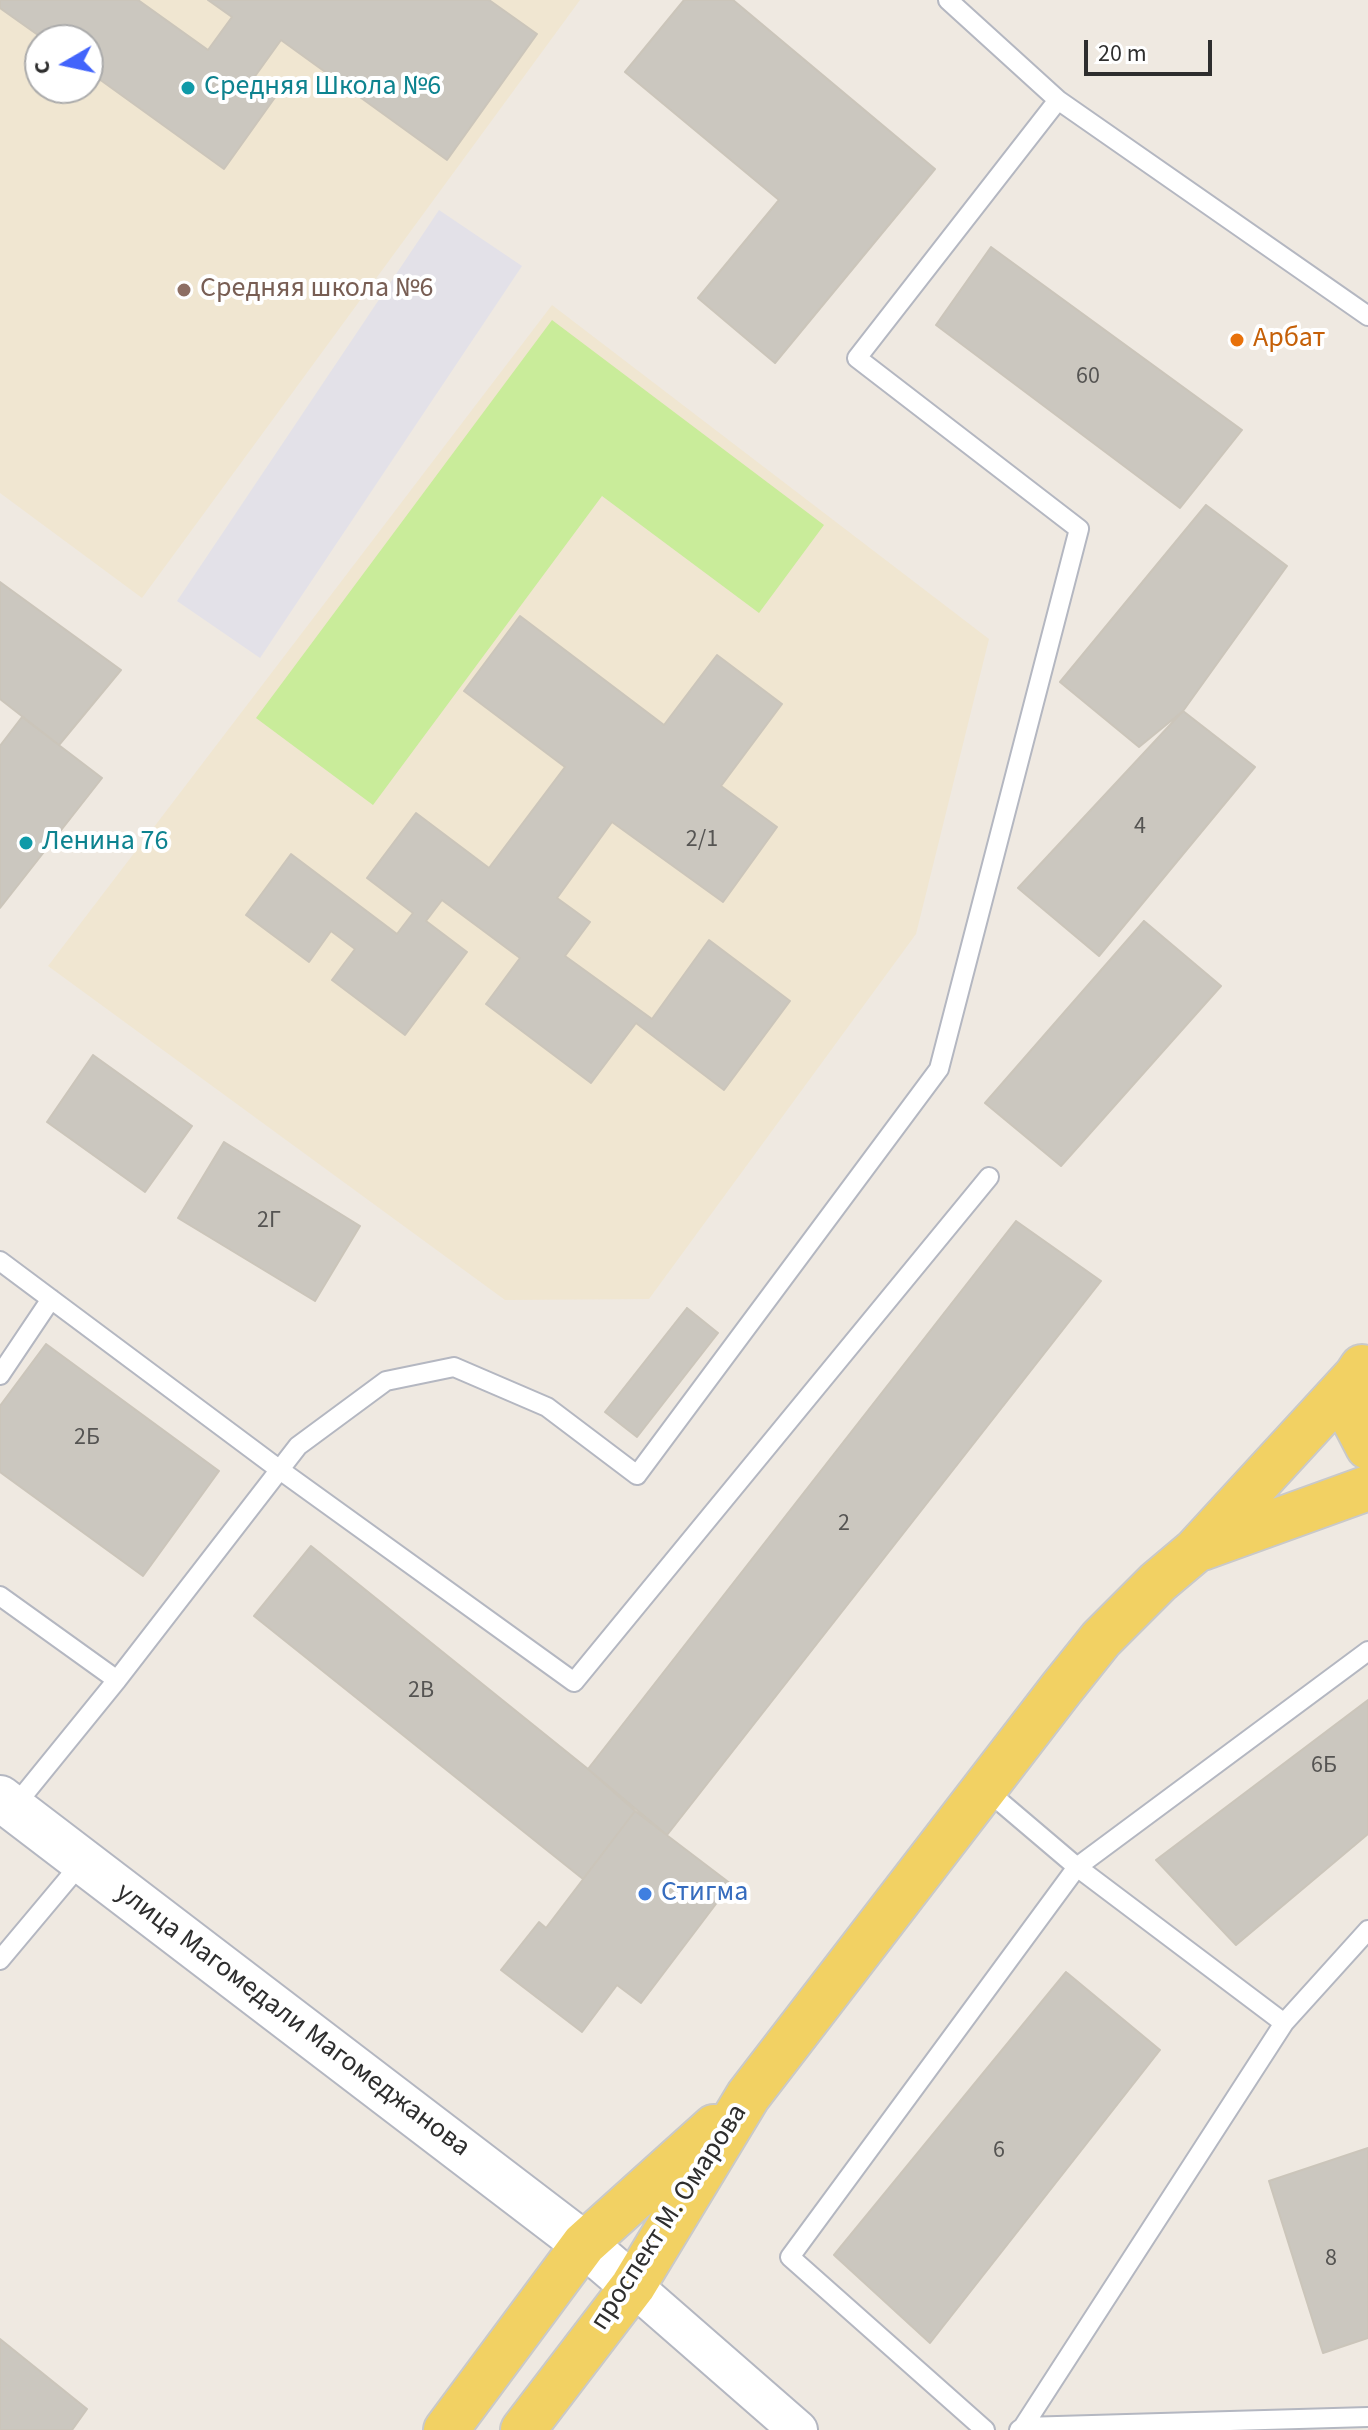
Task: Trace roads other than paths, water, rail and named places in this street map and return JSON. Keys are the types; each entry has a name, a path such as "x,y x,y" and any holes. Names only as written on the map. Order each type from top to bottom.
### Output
{"main road":[{"path":"1362,1367 1352,1416 1368,1447"},
{"path":"748,2096 1101,1639 1158,1582 1196,1550 1362,1367"},
{"path":"1196,1550 1368,1488"},
{"name":"улица Магомедали Магомеджанова","path":"6,1803 584,2244 633,2286"},
{"name":"проспект М. Омарова","path":"446,2430 584,2244 748,2096"},
{"name":"проспект М. Омарова","path":"523,2430 633,2286 748,2096"}],"street":[{"path":"633,2286 798,2430"}],"lane":[{"path":"948,0 1058,100 1368,316"},
{"path":"6,1803 117,1680 298,1446 386,1381 454,1367 547,1407 637,1475 939,1069 1079,529 857,358 1058,100"},
{"path":"0,1261 280,1470 574,1682 989,1177"},
{"path":"0,1375 51,1299"},
{"path":"0,1596 117,1680"},
{"path":"985,2430 790,2257 1077,1867 1368,1651"},
{"path":"984,1788 1077,1867 1284,2023"},
{"path":"0,1960 83,1861"},
{"path":"1021,2428 1284,2023 1368,1930"},
{"path":"1021,2428 1368,2417"}],"place":[{"name":"Средняя Школа №6","path":"188,88"},
{"name":"Средняя школа №6","path":"184,290"},
{"name":"Арбат","path":"1237,340"},
{"name":"Ленина 76","path":"26,843"},
{"name":"Стигма","path":"645,1894"}]}
